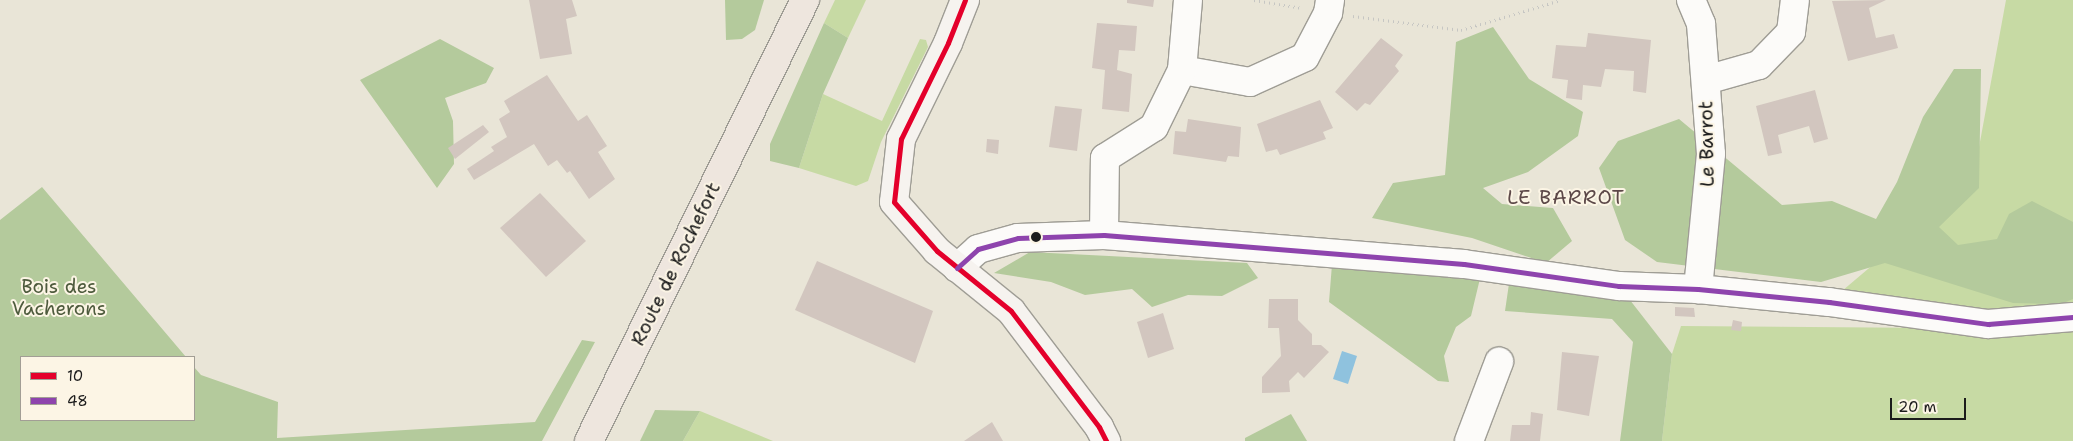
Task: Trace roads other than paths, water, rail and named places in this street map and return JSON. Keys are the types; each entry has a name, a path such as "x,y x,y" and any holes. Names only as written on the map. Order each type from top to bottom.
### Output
{"main road":[{"name":"Route de Rochefort","path":"762,87 790,0"},
{"name":"Route de Rochefort","path":"590,441 805,0"}],"street":[{"path":"965,0 948,43 901,139 894,202 937,251 1011,311 1100,427 1106,441"},
{"path":"1104,236 1106,158 1154,127 1182,70 1188,0"},
{"name":"Le Barrot","path":"1691,0 1701,24 1712,154 1698,289"},
{"path":"1706,80 1759,64 1791,32 1795,0"},
{"path":"1182,70 1250,82 1305,57 1329,6"},
{"path":"957,268 978,250 1018,238 1104,236 1464,264 1619,286 1698,289 1829,302 1988,324 2073,317"},
{"path":"1469,441 1499,362"}],"water":[{"path":"1342,351 1357,356 1348,384 1333,379"}],"district":[{"name":"LE BARROT","path":"1566,197"}],"park label":[{"name":"Bois des Vacherons","path":"59,298"}]}
